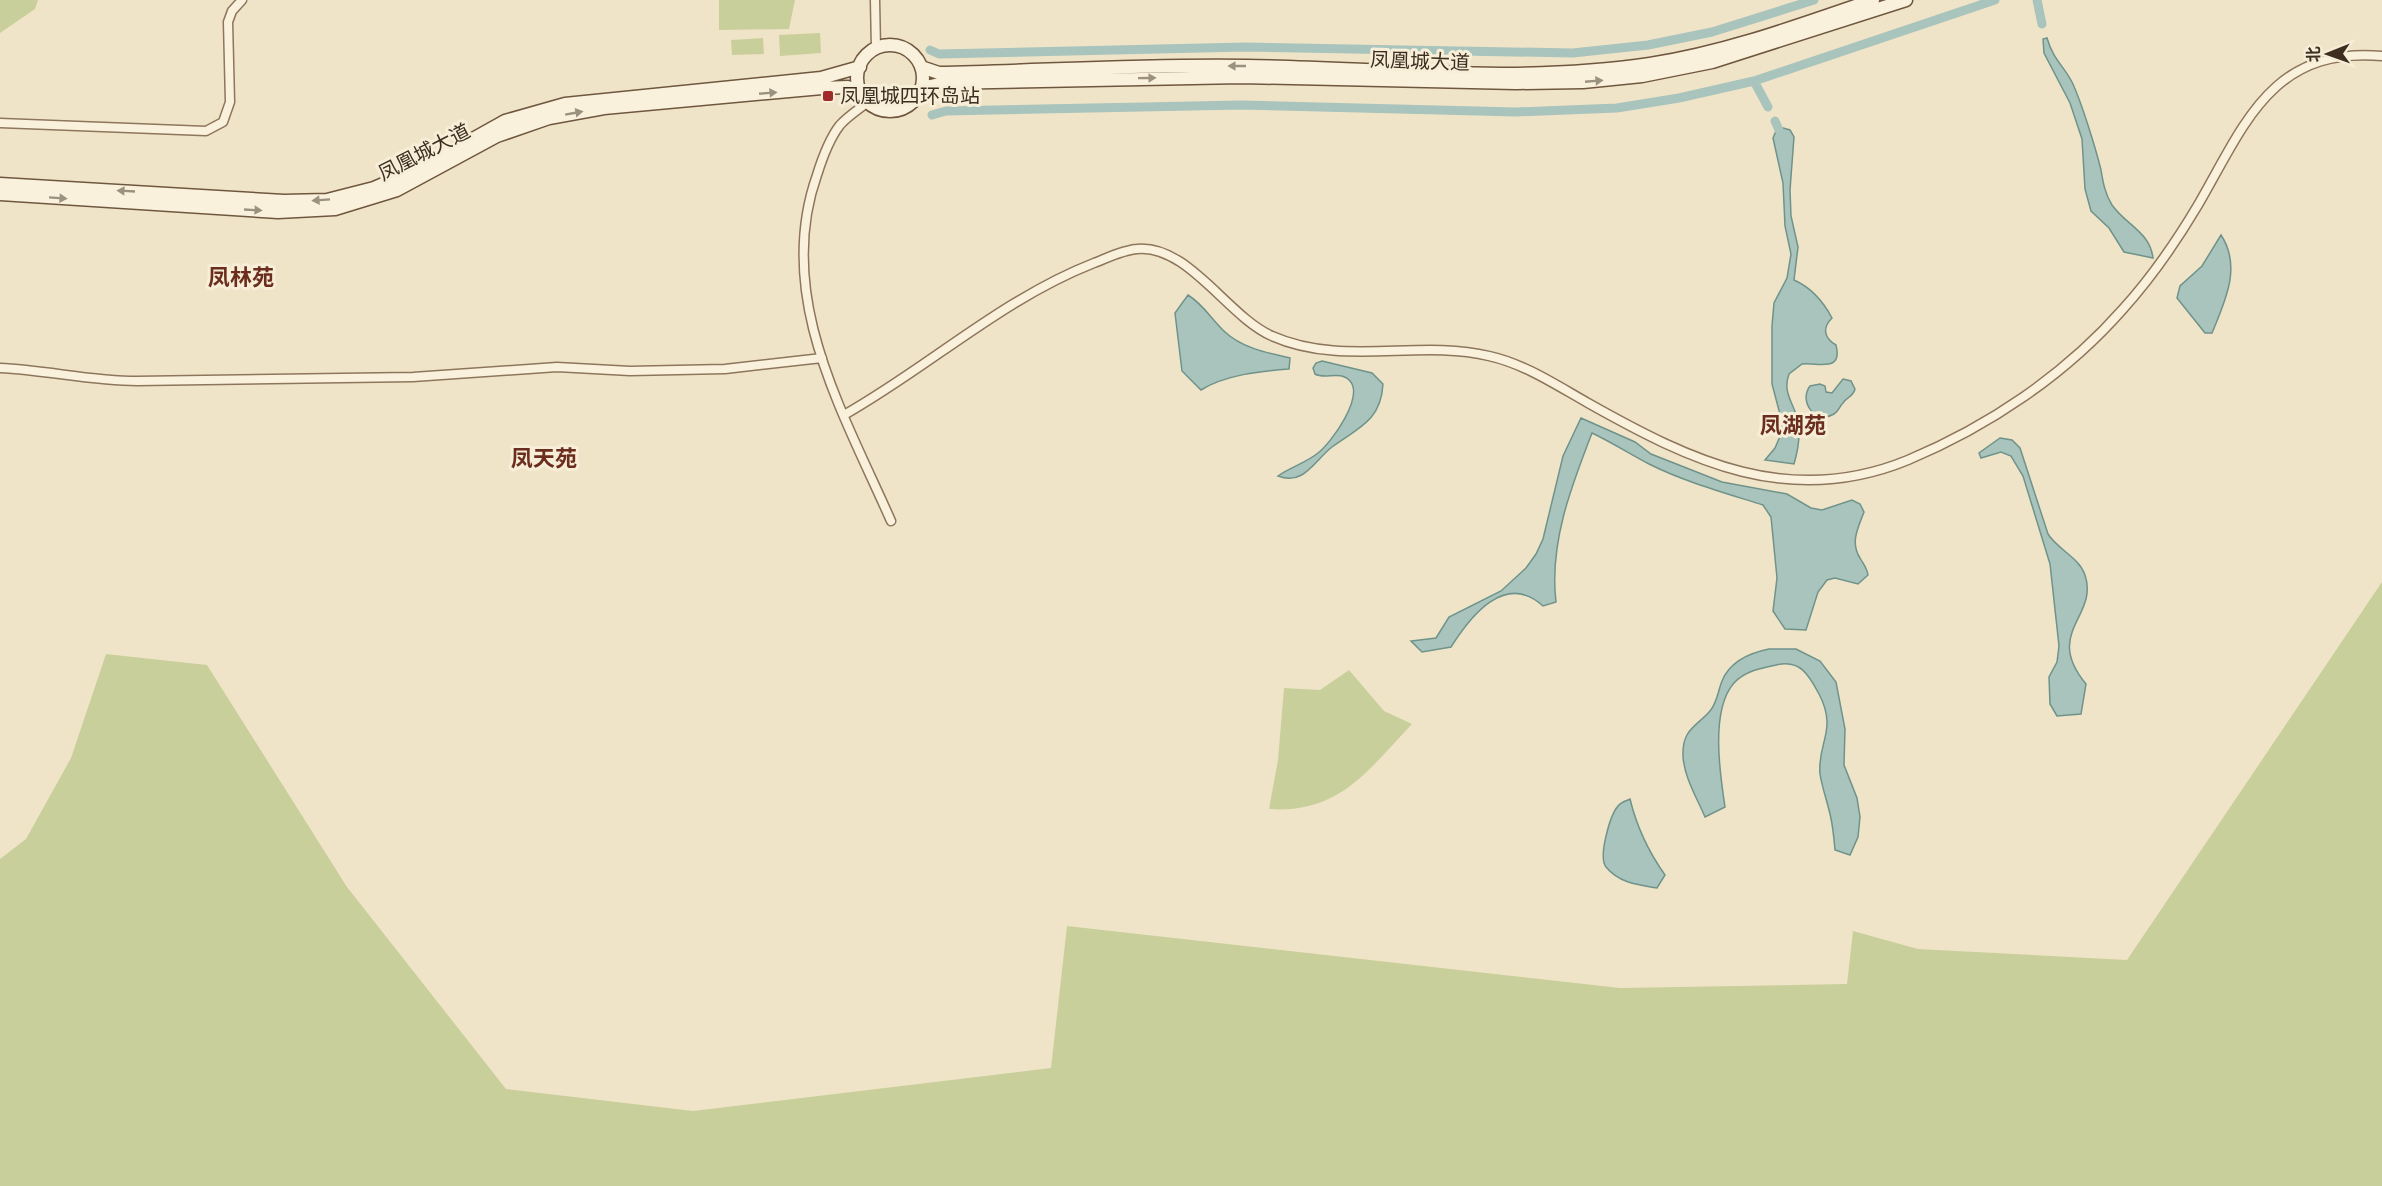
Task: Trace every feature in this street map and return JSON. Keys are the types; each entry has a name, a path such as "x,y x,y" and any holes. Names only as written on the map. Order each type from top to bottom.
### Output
{"main road":[{"name":"凤凰城大道","path":"921,67 939,73 1215,66 1575,72 1651,64 1716,51 1873,0"},
{"name":"凤凰城大道","path":"921,88 944,83 1242,77 1583,82 1642,76 1712,62 1906,0"},
{"path":"886,45 907,50 921,67 921,88 909,106 888,111 864,97 858,79 860,67 876,49 886,45"},
{"name":"凤凰城大道","path":"0,184 284,201 327,200 374,189 421,168 505,121 542,109 611,97 821,78 860,67"},
{"name":"凤凰城大道","path":"0,194 278,212 335,210 397,190 497,136 549,118 626,106 822,88 848,87 864,97"}],"street":[{"path":"0,123 206,131 223,122 230,102 228,22 232,11 242,0"},
{"path":"875,0 876,49"},
{"path":"844,415 885,392 1010,306 1050,283 1128,250 1149,249 1180,263 1217,292 1243,318 1264,332 1286,342 1344,351 1384,353 1443,350 1485,354 1523,367 1654,440 1717,465 1761,476 1799,480 1838,478 1875,471 1933,448 1992,417 2047,380 2091,343 2157,268 2196,207 2246,119 2274,88 2297,73 2323,62 2350,56 2382,56"},
{"path":"864,97 840,126 820,165 807,207 802,251 804,295 822,358 844,415 891,521"},
{"path":"0,368 40,371 99,380 137,381 413,376 557,367 630,371 725,369 822,358"}],"green space":[{"path":"0,0 38,0 35,9 0,33"},
{"path":"719,0 795,0 789,29 719,30"},
{"path":"820,33 821,53 780,56 779,35"},
{"path":"763,38 764,54 732,55 731,40"},
{"path":"2382,582 2382,1186 0,1186 0,859 26,839 71,758 106,654 207,665 347,887 506,1089 693,1111 1051,1068 1067,926 1620,988 1847,984 1853,931 1918,949 2127,960"},
{"path":"1349,670 1384,711 1412,724 1351,786 1315,804 1294,809 1269,809 1278,760 1284,688 1320,690"}],"water":[{"path":"2047,38 2052,51 2076,90 2110,201 2142,235 2151,249 2153,258 2124,252 2109,228 2091,211 2085,189 2082,139 2070,103 2044,53 2043,39"},
{"path":"1783,128 1790,130 1794,137 1790,190 1791,216 1798,247 1794,280 1812,291 1829,312 1832,318 1827,325 1826,333 1836,345 1837,354 1833,363 1802,364 1789,374 1787,387 1798,421 1799,432 1794,464 1765,460 1775,448 1781,434 1781,418 1772,384 1772,326 1774,303 1787,278 1791,254 1785,226 1783,183 1773,138 1776,131"},
{"path":"2221,235 2227,247 2231,272 2222,309 2212,333 2205,333 2177,298 2180,286 2202,266"},
{"path":"1188,295 1199,303 1232,338 1256,349 1290,358 1289,369 1232,377 1201,390 1182,371 1175,313"},
{"path":"1322,361 1372,373 1383,384 1378,407 1366,422 1332,447 1302,475 1295,478 1278,476 1324,447 1338,430 1350,408 1353,388 1350,381 1342,376 1315,374 1313,368 1316,363"},
{"path":"1843,379 1851,381 1855,389 1853,394 1836,413 1827,417 1815,414 1806,399 1810,386 1820,384 1825,386 1826,392 1832,393"},
{"path":"1581,418 1635,442 1651,454 1722,482 1787,494 1811,508 1822,510 1852,500 1860,504 1864,512 1855,541 1857,552 1868,575 1858,584 1835,578 1827,580 1818,592 1806,630 1785,629 1773,611 1777,578 1771,517 1763,505 1677,476 1649,464 1592,433 1570,495 1559,537 1555,580 1556,602 1543,606 1529,596 1515,593 1502,596 1478,612 1451,647 1422,652 1411,641 1436,638 1449,617 1501,591 1526,568 1536,554 1543,539 1563,456"},
{"path":"2000,438 2012,440 2020,448 2048,534 2078,563 2085,575 2087,590 2085,602 2070,638 2070,651 2074,666 2086,684 2081,714 2057,716 2050,704 2049,677 2057,662 2059,646 2050,564 2023,476 2011,456 2001,452 1981,458 1979,453"},
{"path":"1769,649 1796,649 1820,661 1836,682 1845,729 1844,765 1857,798 1860,817 1858,837 1850,855 1835,850 1831,818 1820,774 1827,717 1819,694 1807,675 1798,667 1784,664 1754,671 1738,679 1727,695 1719,725 1719,760 1725,807 1705,817 1688,780 1683,756 1687,734 1712,708 1725,674 1730,668 1747,656"},
{"path":"1630,799 1644,839 1665,875 1657,888 1623,880 1611,872 1604,862 1604,846 1612,818 1619,805"}],"waterway":[{"path":"930,50 939,54 1246,47 1573,53 1648,45 1712,32 1814,0"},
{"path":"932,115 946,111 1242,105 1516,112 1617,108 1679,98 1754,81 1995,0"},
{"path":"2037,0 2042,24"},
{"path":"1754,81 1768,107"},
{"path":"1775,121 1779,130"}],"place":[{"name":"凤凰城四环岛站","path":"828,96"}],"district":[{"name":"凤林苑","path":"241,277"},
{"name":"凤湖苑","path":"1793,425"},
{"name":"凤天苑","path":"544,458"}]}
